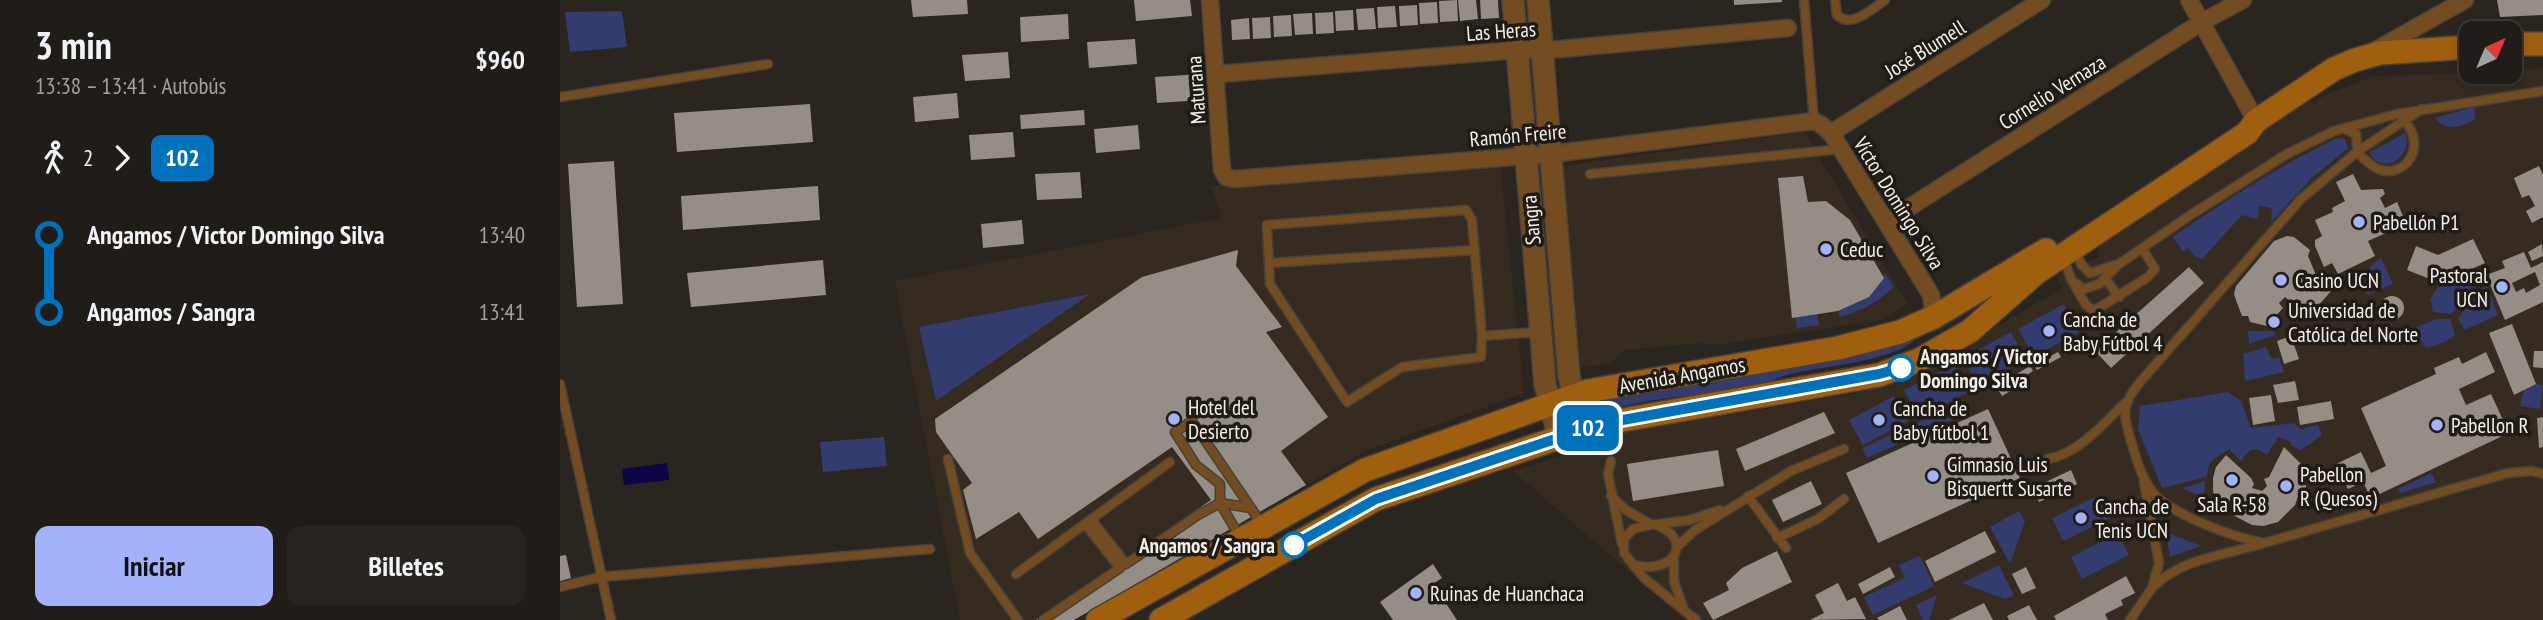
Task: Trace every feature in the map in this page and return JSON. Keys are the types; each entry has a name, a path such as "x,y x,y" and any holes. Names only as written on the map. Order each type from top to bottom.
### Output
{"main road":[{"path":"2522,44 2543,44"},
{"name":"Avenida Angamos","path":"1161,620 1376,499 1600,424 1879,374 1919,360 1970,331 2036,273 2248,133 2256,121 2334,69 2366,56 2395,51 2459,48"},
{"name":"Avenida Angamos","path":"1098,620 1241,539 1257,517 1365,470 1588,391 1838,348 1900,332 1934,317 2058,242 2240,123 2256,121"},
{"path":"1919,360 1934,317"}],"street":[{"name":"Maturana","path":"1210,0 1222,170 1226,177"},
{"name":"Sangra","path":"1513,0 1545,384 1559,438"},
{"name":"Sangra","path":"1538,0 1568,363 1573,396 1583,429"},
{"name":"José Blumell","path":"1831,132 2042,0"},
{"path":"2189,0 2256,121"},
{"name":"Cornelio Vernaza","path":"1886,222 2202,23 2243,0"},
{"path":"2366,56 2465,0"},
{"name":"Las Heras","path":"1217,74 1788,28"},
{"name":"Víctor Domingo Silva","path":"1814,121 1831,132 1931,295 1934,317"},
{"name":"Ramón Freire","path":"1226,177 1551,154 1814,121"}],"lane":[{"path":"1804,0 1814,121"},
{"path":"1835,0 1837,15 1845,21 1852,21 1885,0"},
{"path":"560,97 768,64"},
{"path":"2072,281 2079,287 2089,289 2119,264 2189,216 2287,154 2342,128 2401,117 2422,110 2543,91"},
{"path":"2048,459 2075,449 2106,421 2301,199 2401,117"},
{"path":"2342,128 2356,134 2358,151 2373,167 2383,172 2392,171 2412,157 2415,138 2401,117"},
{"path":"1590,174 1841,149"},
{"path":"1466,210 1472,220 1482,336 1481,357 1402,367 1347,402 1270,284 1269,263 1268,225 1466,210"},
{"path":"2069,252 2067,272 2086,305 2092,310 2119,297 2155,269 2142,248"},
{"path":"1269,263 1475,250"},
{"path":"2069,252 2090,273 2119,264"},
{"path":"2105,278 2119,297"},
{"path":"1482,336 1541,332"},
{"path":"560,384 611,620"},
{"path":"2125,402 2125,422 2144,479 2159,555 2152,588"},
{"path":"2106,421 2119,415 2125,422"},
{"path":"1241,539 1220,503 1220,484 1196,464 1175,432 1192,421 1257,517 1266,542 1253,568"},
{"path":"1684,610 1674,581 1677,547 1695,530 1732,505 1791,471 1844,449"},
{"path":"948,459 970,553 1018,620"},
{"path":"1611,461 1608,474 1611,496 1627,559 1635,565 1644,579 1696,620"},
{"path":"1016,574 1170,462"},
{"path":"2130,620 2152,588 2179,567 2508,473 2532,471 2543,474"},
{"path":"2144,479 2160,501 2171,507 2239,538 2264,543"},
{"path":"1611,496 1626,510 1672,536 1677,547"},
{"path":"1748,496 1787,548"},
{"path":"1777,538 1818,519 1844,499"},
{"path":"1088,522 1126,564 1198,514 1220,503 1257,517"},
{"path":"1623,546 1627,534 1633,529 1690,520 1732,505"},
{"path":"1044,620 1120,568 1088,522"},
{"path":"560,587 600,577 930,549"},
{"path":"1635,565 1656,568 1674,558"}],"shaded area":[{"path":"622,11 627,47 570,52 565,12"},
{"name":"Universidad de Católica del Norte","path":"2543,68 2543,620 1685,620 1513,471 1560,456 1612,451 1607,435 1849,395 1881,387 1948,355 2062,288 2057,278 2099,257 2099,247 2105,242 2281,117 2374,76 2459,74 2459,84 2522,84 2522,71"},
{"path":"2474,107 2475,119 2464,125 2449,127 2435,118"},
{"path":"1804,132 1908,304 1883,320 1714,345 1702,343 1625,350 1609,364 1581,367 1562,166"},
{"path":"2405,133 2405,149 2396,161 2382,163 2369,153"},
{"path":"2337,138 2345,139 2348,148 2313,177 2271,222 2272,208 2259,206 2258,219 2242,215 2202,259 2194,256 2188,247 2183,252 2173,237 2253,184"},
{"path":"1500,162 1524,393 1365,451 1074,620 960,620 895,281 1222,218 1211,186"},
{"path":"2381,258 2393,284 2367,295 2365,274"},
{"path":"2477,271 2481,272 2464,301 2451,314 2433,312 2430,299 2437,288"},
{"path":"1885,273 1894,287 1869,306 1839,317 1839,304 1875,286"},
{"path":"2486,284 2498,315 2464,330 2458,318"},
{"path":"1090,294 936,401 919,327"},
{"name":"Cancha de Baby Fútbol 4","path":"2064,304 2079,332 2034,357 2018,329"},
{"path":"1817,312 1819,325 1797,328 1795,315"},
{"path":"2436,319 2450,319 2455,335 2445,342 2426,348 2413,329"},
{"path":"2248,331 2275,331 2275,335 2249,344"},
{"path":"2011,332 2026,360 1978,386 1963,358"},
{"path":"1919,333 1913,342 1883,356 1795,373 1759,385 1650,401 1590,416 1584,404 1588,399"},
{"path":"2266,347 2272,359 2279,357 2284,372 2245,381 2243,354"},
{"path":"1954,364 1969,392 1919,418 1904,390"},
{"path":"2536,384 2543,385 2540,409 2520,406 2524,390"},
{"path":"2228,392 2241,401 2251,428 2294,423 2301,429 2318,425 2322,435 2301,450 2278,437 2267,455 2258,449 2251,450 2243,457 2242,462 2229,449 2210,462 2206,477 2162,488 2138,429 2140,406"},
{"name":"Cancha de Baby fútbol 1","path":"1894,396 1908,421 1863,445 1849,420"},
{"path":"1959,404 1963,415 1867,458 1862,448"},
{"path":"884,437 887,466 823,472 820,442"},
{"path":"667,463 669,480 624,485 622,469"},
{"path":"2432,473 2436,482 2400,493 2397,489"},
{"path":"2205,481 2204,498 2182,488"},
{"name":"Cancha de Tenis UCN","path":"2099,495 2110,518 2063,541 2052,518"},
{"path":"2019,511 2025,521 2010,564 1990,527"},
{"path":"2166,532 2201,546 2170,557"},
{"name":"Cancha de Tenis UCN","path":"2118,533 2129,555 2082,579 2071,557"},
{"path":"1920,556 1934,586 1873,615 1864,597 1905,578 1899,565"},
{"path":"1999,565 2014,596 2005,599 1962,583"},
{"path":"1937,595 1929,620 1923,620 1916,605"}],"building":[{"path":"911,0 967,0 968,14 913,17"},
{"path":"1134,0 1190,0 1192,16 1136,21"},
{"path":"1457,0 1458,21 1440,22 1439,1"},
{"path":"1458,0 1476,0 1478,19 1460,21"},
{"path":"1480,0 1498,0 1499,18 1481,19"},
{"path":"1734,0 1782,0 1782,2 1734,5"},
{"path":"2497,0 2543,0 2543,15 2500,17"},
{"path":"1437,2 1438,23 1420,24 1419,3"},
{"path":"1417,5 1418,25 1400,26 1399,6"},
{"path":"1395,6 1397,27 1378,28 1377,7"},
{"path":"1374,8 1376,29 1358,30 1356,9"},
{"path":"1353,10 1354,30 1336,31 1335,11"},
{"path":"1333,12 1334,33 1316,34 1315,13"},
{"path":"1312,13 1313,34 1295,35 1293,14"},
{"path":"1068,14 1069,39 1021,42 1020,17"},
{"path":"1291,15 1292,36 1274,37 1273,16"},
{"path":"1270,17 1271,38 1253,39 1252,18"},
{"path":"1249,18 1250,39 1232,40 1231,20"},
{"path":"1135,39 1137,64 1089,68 1087,42"},
{"path":"1008,52 1010,78 965,81 962,55"},
{"path":"1201,74 1203,100 1157,103 1155,77"},
{"path":"957,93 959,118 915,122 913,97"},
{"path":"810,104 813,142 677,152 674,113"},
{"path":"1084,110 1085,125 1021,129 1020,115"},
{"path":"1138,125 1140,149 1096,153 1094,129"},
{"path":"1013,132 1015,157 971,160 969,135"},
{"path":"614,161 623,304 577,307 568,164"},
{"path":"2539,166 2543,175 2543,217 2532,223 2526,211 2535,206 2529,195 2522,198 2514,178"},
{"path":"1080,172 1082,198 1037,200 1035,174"},
{"name":"Pabellón P1","path":"2353,174 2361,190 2383,189 2385,194 2380,198 2385,208 2397,202 2403,216 2400,225 2394,227 2395,229 2368,241 2375,256 2338,274 2332,263 2324,267 2315,246 2315,240 2322,236 2315,220 2333,212 2332,208 2345,201 2336,182"},
{"name":"Ceduc","path":"1803,176 1808,202 1826,201 1850,220 1884,278 1869,297 1838,311 1792,318 1778,178"},
{"path":"818,186 820,220 683,230 681,196"},
{"path":"1022,220 1024,244 983,248 981,224"},
{"name":"Casino UCN","path":"2287,236 2294,237 2310,250 2308,256 2316,275 2332,290 2311,314 2306,315 2285,297 2279,303 2283,308 2267,326 2250,322 2248,316 2242,316 2234,294 2236,286 2274,241"},
{"path":"2473,239 2485,263 2440,283 2407,270 2416,246 2438,255"},
{"path":"2542,244 2543,256 2532,261 2528,252"},
{"path":"1238,250 1236,266 1282,327 1266,332 1328,417 1281,451 1306,485 1074,620 1036,620 1211,500 1172,447 1038,539 1019,512 976,539 963,490 972,483 936,432 935,419 1142,277"},
{"name":"Pastoral UCN","path":"2524,252 2531,268 2543,262 2543,302 2505,320 2486,275 2505,268 2502,261","holes":["2535,272 2540,285 2526,293 2524,288 2516,292 2512,283"]},
{"path":"823,260 826,295 691,307 687,273"},
{"path":"2189,267 2204,283 2111,368 2095,351"},
{"path":"2392,296 2403,303 2404,308 2397,319 2392,320 2381,313 2380,308 2387,297"},
{"path":"2512,324 2536,384 2514,395 2489,333"},
{"path":"2291,336 2299,359 2284,364 2277,341"},
{"path":"2084,338 2087,343 2065,355 2062,350"},
{"path":"2534,351 2543,351 2543,368 2533,367"},
{"path":"2058,352 2061,357 2037,370 2034,365"},
{"name":"Pabellon R","path":"2486,352 2495,372 2459,389 2466,405 2491,394 2509,433 2371,498 2363,482 2348,489 2336,464 2361,452 2371,473 2386,466 2361,408 2436,374 2434,368 2459,357 2462,364"},
{"path":"2030,366 2033,371 2022,378 2025,382 2002,396 1996,386"},
{"path":"2295,381 2299,400 2278,403 2273,385"},
{"path":"2271,395 2275,421 2253,425 2249,398"},
{"path":"2331,401 2334,419 2300,425 2297,407"},
{"name":"Gimnasio Luis Bisquertt Susarte","path":"1988,409 2020,478 1878,543 1846,473"},
{"path":"1824,412 1835,433 1745,471 1736,449"},
{"path":"2543,417 2543,447 2539,448 2537,418"},
{"name":"Pabellon R (Quesos)","path":"2284,447 2302,465 2306,487 2305,491 2300,491 2295,505 2278,522 2263,526 2252,525 2231,514 2221,501 2216,502 2213,478 2216,467 2226,455 2251,478 2254,484 2252,488 2262,491 2267,486 2264,479 2269,477"},
{"path":"1718,450 1724,486 1633,501 1627,464"},
{"path":"2071,470 2077,484 2039,502 2033,488"},
{"path":"1811,481 1822,504 1783,522 1772,500"},
{"path":"1985,531 1996,552 1935,582 1925,561"},
{"path":"1777,551 1792,582 1713,620 1703,603 1729,590 1726,583 1742,568"},
{"path":"566,555 571,578 560,581 560,556"},
{"name":"Ruinas de Huanchaca","path":"1433,564 1442,578 1433,584 1457,620 1393,620 1380,602"},
{"path":"1890,567 1895,577 1863,594 1858,584"},
{"path":"2026,567 2036,588 2022,594 2012,574"},
{"path":"2126,576 2135,593 2121,600 2123,605 2105,614 2108,620 2056,620 2054,616"},
{"path":"1838,583 1847,601 1855,597 1866,619 1810,620 1824,613 1815,595"},
{"path":"1984,603 1993,620 1949,620"},
{"path":"2029,605 2037,620 2009,620 2007,616"},
{"path":"1900,606 1907,620 1877,618"}],"bus line":[{"name":"102","path":"1294,545 1376,499 1600,424 1901,368"}],"place":[{"name":"Pabellón P1","path":"2359,222"},
{"name":"Ceduc","path":"1826,249"},
{"name":"Casino UCN","path":"2281,280"},
{"name":"Pastoral UCN","path":"2502,287"},
{"name":"Universidad de Católica del Norte","path":"2274,322"},
{"name":"Cancha de Baby Fútbol 4","path":"2049,331"},
{"name":"Angamos / Victor Domingo Silva","path":"1901,368"},
{"name":"Hotel del Desierto","path":"1174,419"},
{"name":"Cancha de Baby fútbol 1","path":"1879,420"},
{"name":"Pabellon R","path":"2437,425"},
{"name":"Gimnasio Luis Bisquertt Susarte","path":"1933,476"},
{"name":"Sala R-58","path":"2232,480"},
{"name":"Pabellon R (Quesos)","path":"2286,486"},
{"name":"Cancha de Tenis UCN","path":"2081,518"},
{"name":"Angamos / Sangra","path":"1294,545"},
{"name":"Ruinas de Huanchaca","path":"1416,593"}]}
